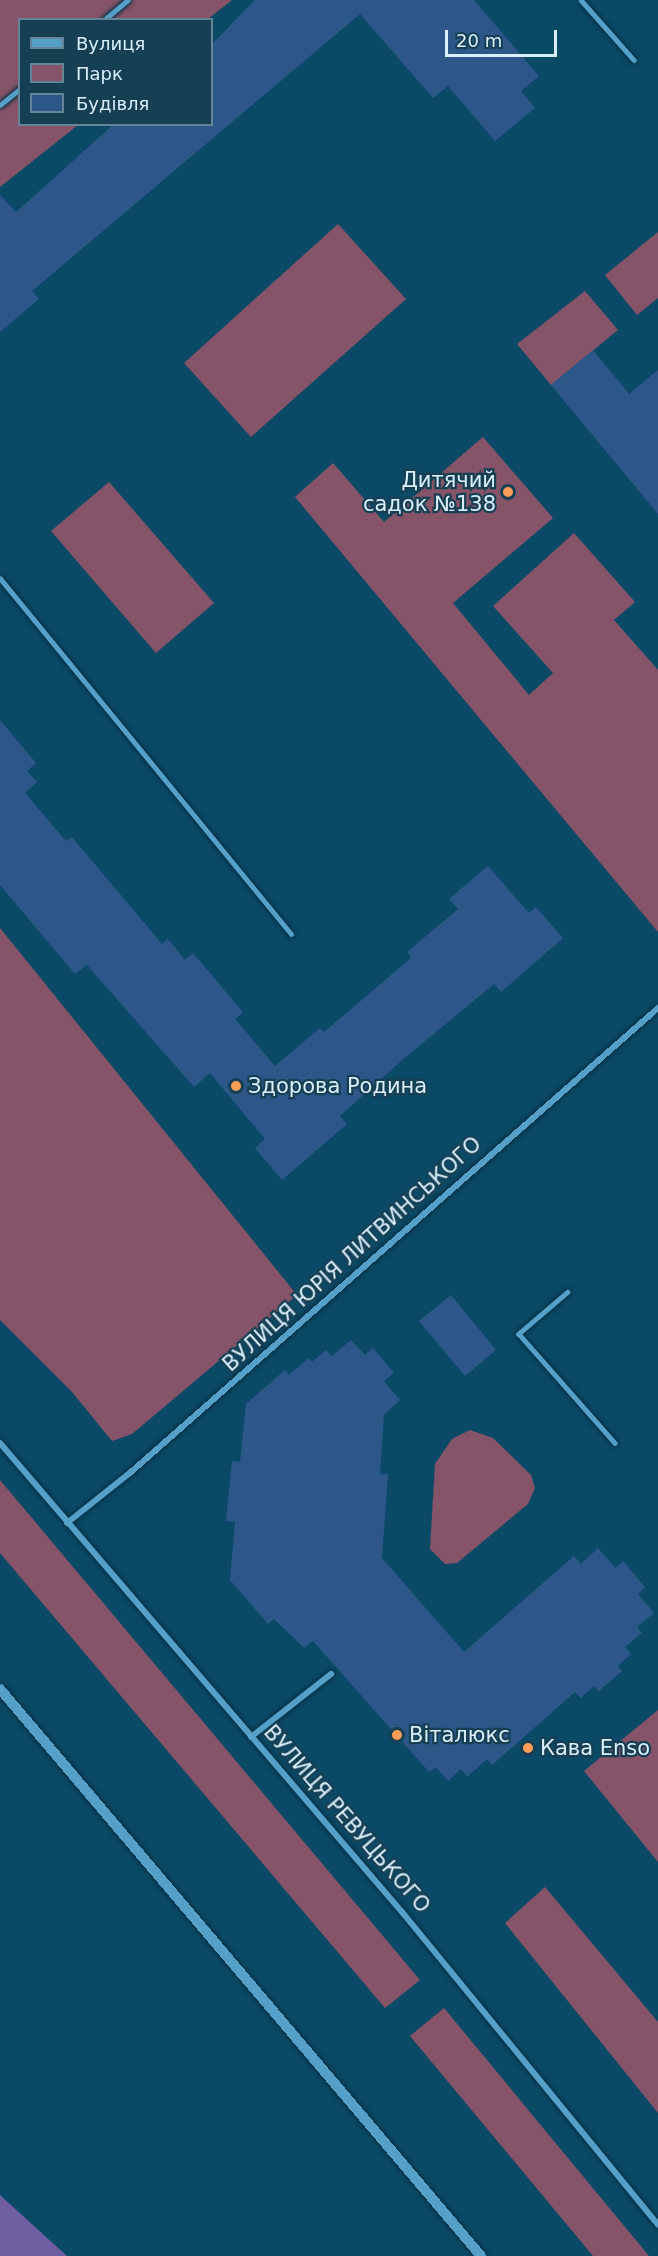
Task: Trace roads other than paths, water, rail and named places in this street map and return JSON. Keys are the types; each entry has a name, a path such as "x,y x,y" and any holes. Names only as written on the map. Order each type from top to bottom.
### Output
{"street":[{"name":"ВУЛИЦЯ ЮРІЯ ЛИТВИНСЬКОГО","path":"67,1523 131,1472 658,1008"},
{"name":"ВУЛИЦЯ РЕВУЦЬКОГО","path":"0,1443 402,1912 658,2225"},
{"path":"251,1737 331,1674"},
{"path":"0,1689 481,2256"}],"lane":[{"path":"106,18 128,0"},
{"path":"581,0 634,60"},
{"path":"0,105 18,91"},
{"path":"0,578 291,934"},
{"path":"568,1292 519,1334 615,1443"}],"place":[{"name":"Дитячий садок №138","path":"508,492"},
{"name":"Здорова Родина","path":"236,1086"},
{"name":"Віталюкс","path":"397,1735"},
{"name":"Кава Enso","path":"528,1748"}]}
